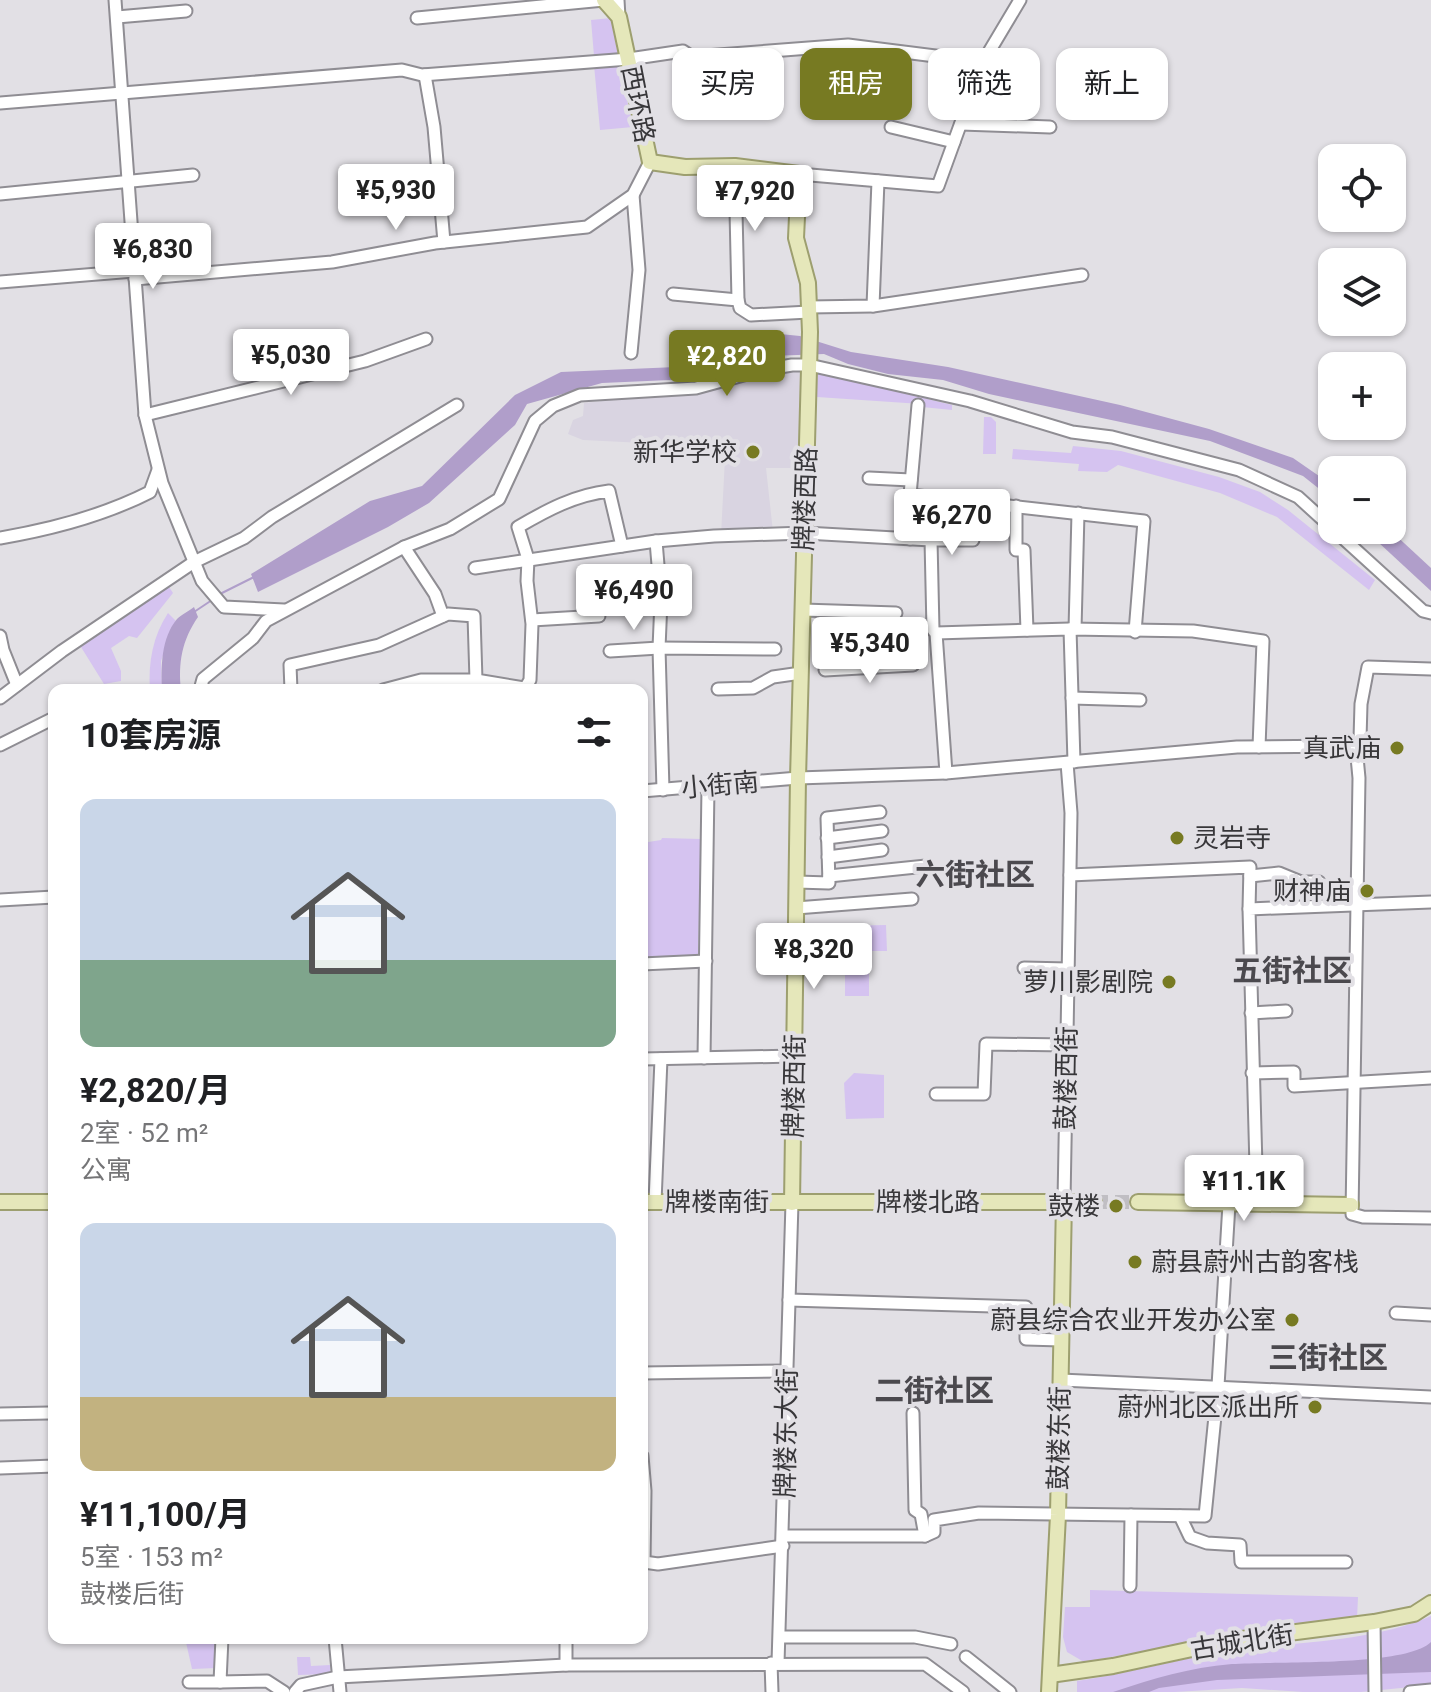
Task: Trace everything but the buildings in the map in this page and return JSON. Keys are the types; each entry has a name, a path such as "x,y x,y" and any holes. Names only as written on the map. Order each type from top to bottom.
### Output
{"main road":[{"name":"西环路","path":"604,0 619,17 650,162 685,167 735,166 799,174"},
{"name":"牌楼西路","path":"798,778 805,671 803,610 810,332 808,283 796,238 799,174"},
{"name":"牌楼西街","path":"792,1203 798,778"},
{"name":"鼓楼东街","path":"1049,1692 1058,1515 1064,1201"},
{"path":"0,1202 48,1202"},
{"name":"牌楼南街","path":"648,1202 792,1203"},
{"name":"牌楼北路","path":"792,1203 1094,1202"},
{"path":"1138,1202 1351,1205"},
{"name":"古城北街","path":"1050,1675 1113,1666 1234,1640 1374,1628 1414,1614 1431,1603"}],"street":[{"path":"115,0 145,415 158,469 202,581 224,607 285,610"},
{"path":"417,18 604,0"},
{"path":"618,0 619,17"},
{"path":"991,48 1020,0"},
{"path":"117,17 186,11"},
{"path":"0,103 402,70 425,75 629,59 683,51 692,57 848,45 928,55"},
{"path":"425,75 434,127 444,242"},
{"path":"799,174 938,186 962,120"},
{"path":"961,124 1050,127"},
{"path":"891,127 954,142"},
{"path":"0,282 332,262 444,242 587,227 633,195 650,162"},
{"path":"735,166 738,300 740,308 751,315 873,306 1082,275"},
{"path":"0,194 193,175"},
{"path":"873,306 878,181"},
{"path":"631,353 639,270 633,195"},
{"path":"673,294 738,300"},
{"path":"145,415 365,361 426,339"},
{"path":"202,684 203,679 253,638 266,621 404,547 450,529 499,499 535,421 553,406 580,395 696,388 762,370 809,364 970,401 1072,432 1112,437 1239,470 1298,497 1318,515"},
{"path":"0,698 62,651 194,562 244,538 272,517 457,405"},
{"path":"910,539 910,495 918,405"},
{"path":"0,538 113,511 150,492 158,469"},
{"path":"869,478 911,480"},
{"path":"527,684 532,620 528,559 518,527 550,508 575,498 609,491 622,546"},
{"path":"910,495 1144,521 1135,632"},
{"path":"1016,506 1016,550 1024,550 1027,630"},
{"name":"鼓楼西街","path":"1064,1201 1072,629 1078,513"},
{"path":"475,568 656,541 805,533 973,540"},
{"path":"931,540 933,630 936,633 946,773"},
{"path":"656,541 661,601 659,648 663,790"},
{"path":"1349,544 1423,611 1431,613"},
{"path":"404,547 435,594 443,616"},
{"path":"803,610 896,613"},
{"path":"291,684 290,665 379,645 443,616 474,616 476,680"},
{"path":"532,620 599,616"},
{"path":"936,633 1072,629 1193,631 1263,641 1259,747"},
{"path":"0,636 17,685"},
{"path":"610,651 659,648 775,649"},
{"path":"825,670 913,665"},
{"path":"1431,669 1368,667 1361,704 1360,739 1353,752 1357,757 1359,778 1351,1205 1352,1214 1363,1217 1431,1218"},
{"path":"718,689 753,688 773,677 805,671"},
{"path":"406,684 421,680 476,680 497,684"},
{"path":"1072,698 1140,700"},
{"path":"0,745 48,721"},
{"name":"小街南","path":"648,791 798,778 946,773 1259,747 1347,746 1353,752"},
{"path":"704,1058 708,787"},
{"path":"797,882 829,883 827,818 880,812"},
{"path":"827,838 882,831"},
{"path":"828,857 882,850"},
{"path":"829,876 926,866"},
{"path":"1070,875 1250,867 1257,1204"},
{"path":"1250,876 1279,873 1301,882 1319,882"},
{"path":"0,900 48,897"},
{"path":"796,908 912,899"},
{"path":"1249,909 1431,902"},
{"path":"648,964 706,961"},
{"path":"1024,968 1068,969"},
{"path":"1251,1013 1286,1011"},
{"path":"936,1094 984,1094 986,1044 1067,1045"},
{"path":"648,1059 794,1056"},
{"path":"648,1202 661,1059"},
{"path":"1252,1073 1294,1072 1294,1086 1431,1078"},
{"name":"牌楼东大街","path":"772,1692 781,1637 792,1203"},
{"path":"648,1564 783,1541 925,1536 934,1532 934,1520 979,1513 1205,1516 1218,1386 1229,1204"},
{"path":"789,1300 1026,1307 1026,1339 1061,1340"},
{"path":"1396,1313 1431,1315"},
{"path":"648,1373 787,1371"},
{"path":"1061,1380 1431,1397"},
{"path":"0,1414 48,1413"},
{"path":"913,1413 915,1510 921,1514 925,1536"},
{"path":"0,1468 48,1466"},
{"path":"1130,1586 1131,1515"},
{"path":"1180,1516 1190,1537 1207,1543 1240,1545 1241,1562 1346,1562"},
{"path":"1374,1628 1375,1691"},
{"path":"781,1637 915,1637 951,1644"},
{"path":"220,1682 222,1644"},
{"path":"335,1644 340,1692"},
{"path":"566,1644 566,1665"},
{"path":"966,1657 1010,1692"},
{"path":"295,1692 301,1685 338,1677 566,1665 775,1663 925,1664 963,1692"},
{"path":"189,1682 267,1681 284,1692"},
{"path":"1410,1692 1431,1690"}],"shaded area":[{"path":"611,18 618,55 594,56 591,20"},
{"path":"619,63 633,127 600,130 594,65"},
{"path":"729,330 754,337 780,334 800,336 851,352 948,367 1120,405 1209,429 1293,458 1318,475 1318,488 1303,476 1210,441 989,394 943,380 888,374 824,354 771,356 670,380 602,383 527,404 515,425 429,503 258,592 251,574 370,501 422,486 515,395 561,372 676,367 701,360 715,336"},
{"name":"新华学校","path":"804,367 802,468 766,468 773,532 721,535 725,458 703,458 703,446 583,440 568,434 573,420 583,416 584,403 700,390 764,373"},
{"path":"817,372 952,405 952,410 922,407 921,404 817,397"},
{"path":"984,417 991,417 996,422 996,454 983,454"},
{"path":"1073,446 1121,451 1219,477 1260,492 1318,534 1318,544 1330,544 1375,580 1369,590 1277,517 1220,493 1118,465 1107,472 1078,471 1079,464 1012,459 1013,449 1071,453"},
{"path":"1380,544 1405,544 1431,568 1431,591"},
{"path":"167,584 173,593 137,638 129,636 111,648 121,671 121,681 104,684 81,647"},
{"path":"194,607 198,617 182,652 181,684 162,684 165,644 177,619"},
{"path":"168,613 176,621 161,661 162,684 150,684 153,650"},
{"path":"701,839 698,956 648,959 648,842"},
{"path":"886,925 887,951 837,951 836,926"},
{"path":"845,959 869,959 869,996 845,996"},
{"path":"854,1073 884,1075 884,1118 846,1119 844,1083"},
{"path":"1090,1590 1358,1597 1357,1619 1237,1634 1084,1662 1067,1652 1063,1637 1065,1607 1090,1607"},
{"path":"1431,1616 1431,1685 1361,1692 1242,1688 1077,1692 1077,1681 1218,1653 1361,1636"},
{"path":"1431,1642 1431,1672 1217,1680 1149,1692 1113,1692 1201,1668 1395,1656"},
{"path":"186,1644 219,1644 217,1668 192,1669"},
{"path":"297,1657 310,1657 311,1666 330,1665 330,1674 298,1675"}],"waterway":[{"path":"220,594 254,577"},
{"path":"194,612 212,600"}],"tunnel":[{"path":"1094,1202 1138,1202"}],"place":[{"name":"新华学校","path":"753,452"},
{"name":"真武庙","path":"1397,748"},
{"name":"灵岩寺","path":"1177,838"},
{"name":"财神庙","path":"1367,891"},
{"name":"萝川影剧院","path":"1169,982"},
{"name":"鼓楼","path":"1116,1206"},
{"name":"蔚县蔚州古韵客栈","path":"1135,1262"},
{"name":"蔚县综合农业开发办公室","path":"1292,1320"},
{"name":"蔚州北区派出所","path":"1315,1407"}],"district":[{"name":"六街社区","path":"975,874"},
{"name":"五街社区","path":"1292,970"},
{"name":"三街社区","path":"1328,1357"},
{"name":"二街社区","path":"934,1390"}]}
